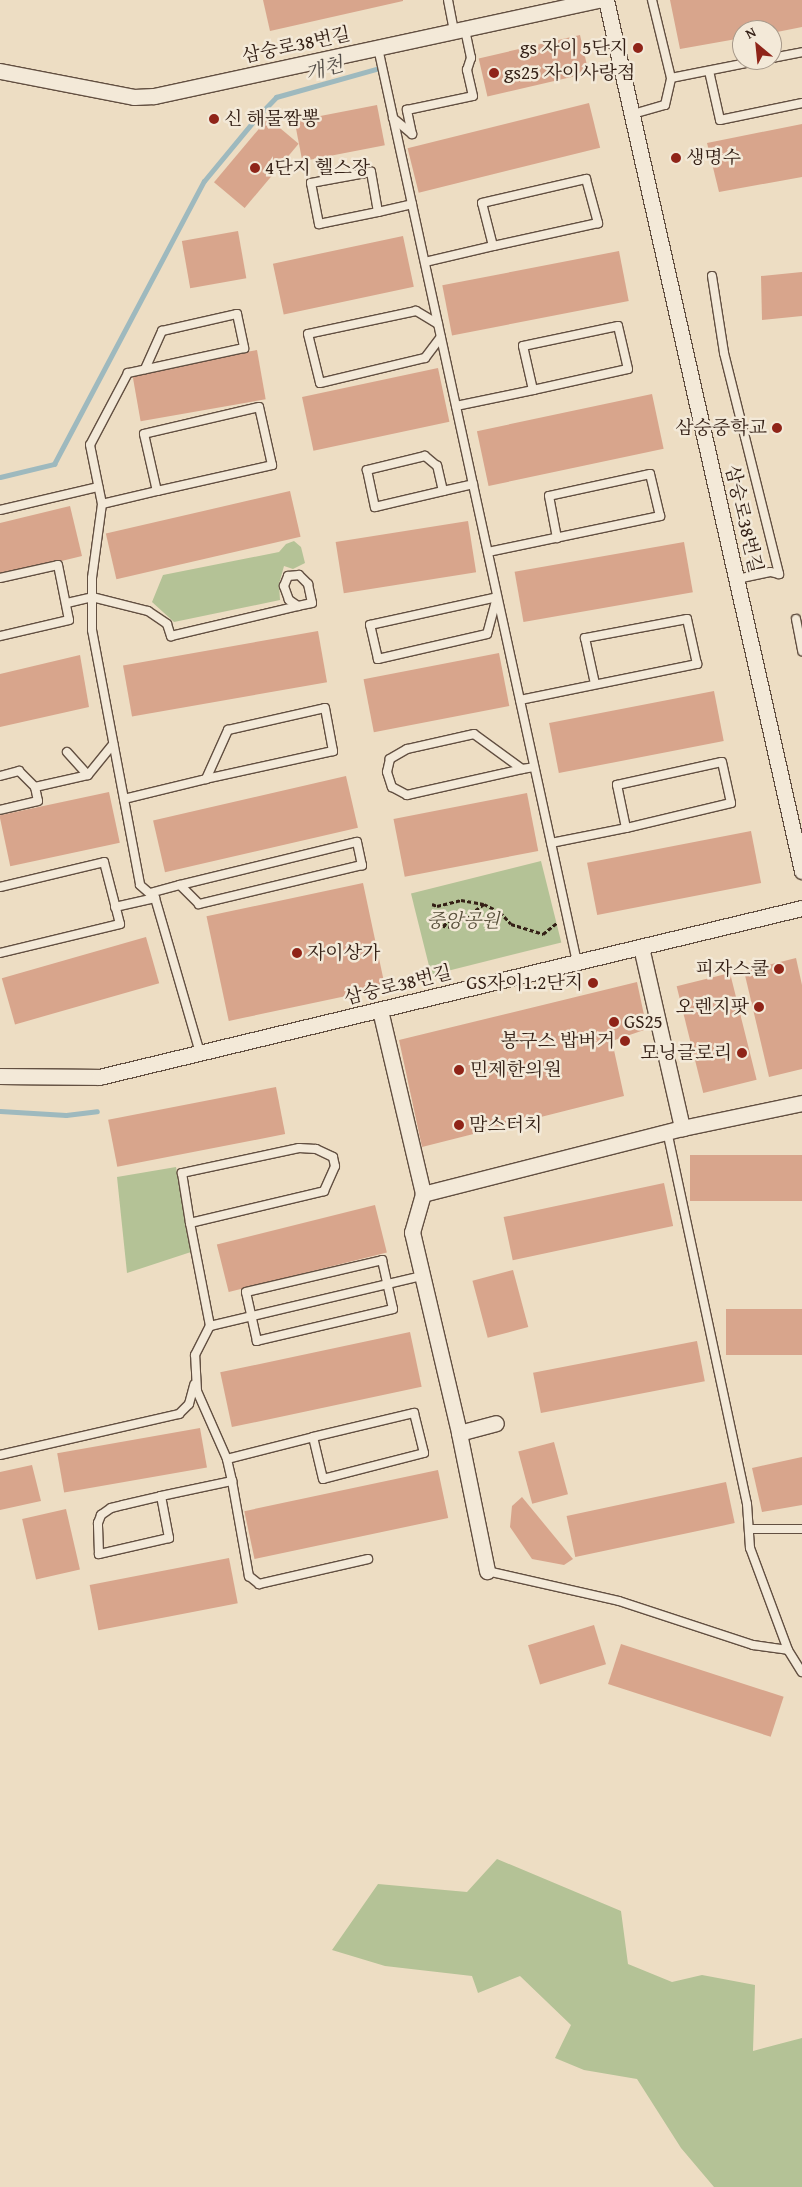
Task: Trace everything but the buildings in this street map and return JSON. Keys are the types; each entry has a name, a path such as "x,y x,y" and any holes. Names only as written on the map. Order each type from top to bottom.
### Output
{"street":[{"name":"삼숭로38번길","path":"0,71 134,97 154,96 599,0"},
{"name":"삼숭로38번길","path":"606,0 802,871"},
{"name":"삼숭로38번길","path":"0,1076 99,1077 802,908"},
{"path":"641,947 674,1130"},
{"path":"380,1010 423,1194 412,1232 459,1433 487,1571"},
{"path":"423,1194 674,1130 802,1103"},
{"path":"459,1433 496,1423"}],"lane":[{"path":"393,118 412,134 407,110 473,96 467,70 472,58 448,0"},
{"path":"633,114 665,105 671,78 652,0"},
{"path":"378,48 576,962"},
{"path":"782,56 802,52"},
{"path":"671,78 732,66"},
{"path":"709,71 720,120 802,103"},
{"path":"378,212 371,172 311,184 319,224 378,212 412,204"},
{"path":"424,262 598,223 586,179 482,203 493,246"},
{"path":"712,276 724,353 779,574 770,572 736,579"},
{"path":"438,324 416,310 308,334 320,383 425,358 441,337"},
{"path":"145,370 162,331 237,314 244,348 145,370 128,373 90,445 102,504 92,597 92,630 140,885 153,895 200,1053"},
{"path":"456,406 533,390 628,369 618,326 522,346 533,390"},
{"path":"102,504 272,465 259,407 144,434 157,491"},
{"path":"443,491 437,466 425,456 368,470 376,507 473,484"},
{"path":"488,552 557,538 660,516 650,474 549,496 557,538"},
{"path":"0,510 98,487"},
{"path":"0,578 58,565 69,620 0,636"},
{"path":"67,603 92,597 148,611 167,624 171,636 298,606"},
{"path":"497,597 487,634 378,659 370,625 497,597"},
{"path":"520,700 697,664 687,619 585,638 595,684"},
{"path":"796,620 802,651"},
{"path":"124,799 333,751 325,708 228,730 206,779"},
{"path":"522,769 474,734 406,749 390,759 387,772 392,787 407,795 522,769 534,766"},
{"path":"35,787 88,775 113,744"},
{"path":"67,752 88,775"},
{"path":"550,843 626,828 731,803 722,762 616,785 626,828"},
{"path":"0,776 19,771 35,787 38,801 0,810"},
{"path":"115,907 180,885 357,842 362,865 199,904 180,885"},
{"path":"0,887 104,862 120,924 0,953"},
{"path":"674,1130 750,1529 750,1548 788,1650 802,1672"},
{"path":"0,1455 179,1414 194,1394 195,1355 210,1326 190,1223 182,1173 299,1148 316,1149 333,1157 335,1166 332,1180 324,1191 190,1223"},
{"path":"382,1260 393,1309 257,1341 251,1316 246,1292 382,1260"},
{"path":"210,1326 422,1276"},
{"path":"195,1371 197,1391 227,1459 249,1576 258,1584 368,1558"},
{"path":"227,1459 314,1437 414,1413 424,1453 323,1479 314,1437"},
{"path":"161,1496 169,1538 99,1554 97,1533 101,1515 111,1508 161,1496 232,1482"},
{"path":"750,1529 802,1529"},
{"path":"487,1571 652,1610 754,1644 788,1650"}],"path":[{"path":"432,904 437,906 461,900 484,904 500,912 511,924 543,934 559,921"},
{"path":"450,920 443,926 452,927 484,904"}],"green space":[{"path":"294,541 301,547 305,563 293,569 284,566 279,584 280,600 174,622 152,602 163,575 279,552 286,544"},
{"name":"중앙공원","path":"541,861 561,943 431,975 411,893"},
{"path":"176,1167 191,1252 127,1273 117,1177"},
{"path":"497,1859 621,1911 628,1964 672,1982 702,1975 755,1985 753,2051 802,2038 802,2187 714,2187 681,2148 637,2079 584,2070 555,2058 571,2025 520,1976 478,1993 472,1976 385,1966 332,1950 378,1884 467,1892"}],"waterway":[{"name":"개천","path":"0,477 54,464 204,181 257,117 276,97 379,68"},
{"path":"0,1111 66,1115 97,1111"}],"place":[{"name":"gs 자이 5단지","path":"638,48"},
{"name":"gs25 자이사랑점","path":"494,73"},
{"name":"신 해물짬뽕","path":"214,119"},
{"name":"생명수","path":"676,158"},
{"name":"4단지 헬스장","path":"255,168"},
{"name":"삼숭중학교","path":"777,428"},
{"name":"자이상가","path":"297,953"},
{"name":"피자스쿨","path":"779,969"},
{"name":"GS자이1.2단지","path":"593,983"},
{"name":"오렌지팟","path":"759,1007"},
{"name":"GS25","path":"614,1022"},
{"name":"봉구스 밥버거","path":"625,1041"},
{"name":"모닝글로리","path":"742,1053"},
{"name":"민제한의원","path":"459,1070"},
{"name":"맘스터치","path":"459,1125"}]}
